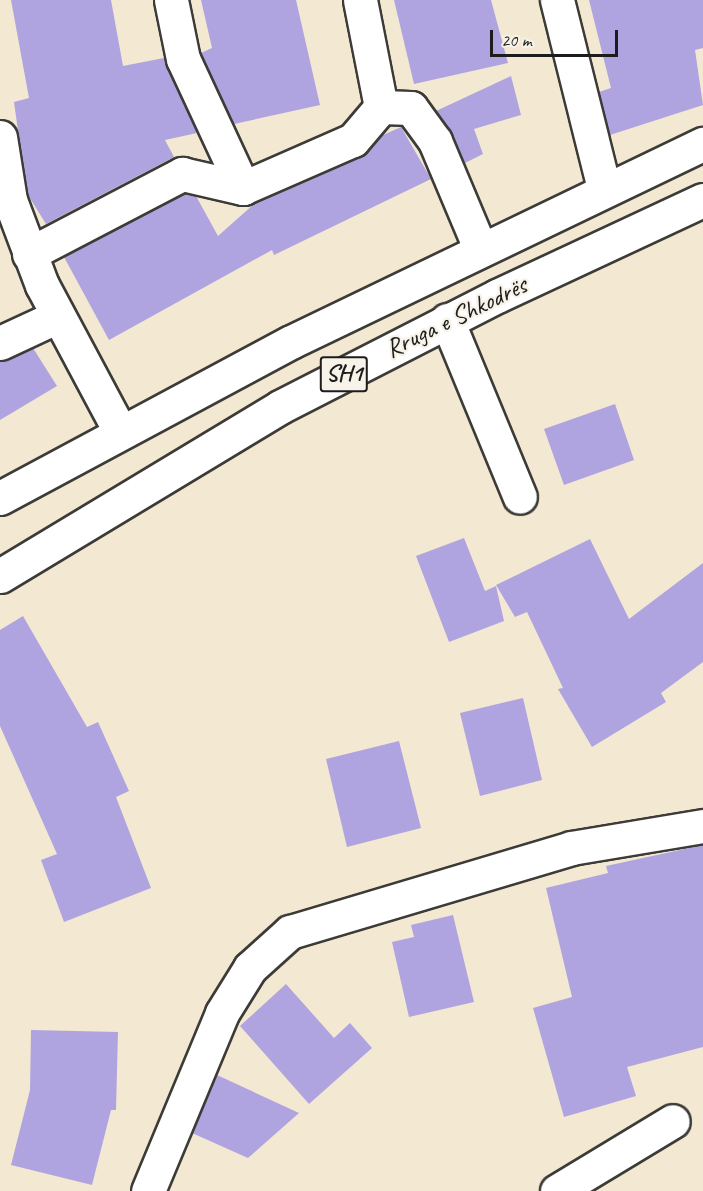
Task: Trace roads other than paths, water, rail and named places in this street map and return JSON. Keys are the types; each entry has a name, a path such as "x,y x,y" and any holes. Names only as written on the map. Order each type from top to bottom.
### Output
{"street":[{"path":"171,0 183,59 243,188"},
{"path":"360,0 381,107"},
{"path":"557,0 604,189"},
{"path":"29,254 182,174 243,188 353,140 381,107"},
{"path":"381,107 411,108 435,141 480,249"},
{"path":"0,137 10,200 29,254 56,317 120,431"},
{"name":"Rruga e Shkodrës","path":"0,498 120,431 480,249 703,144"},
{"name":"Rruga e Shkodrës","path":"0,576 261,418 447,320 703,200"},
{"path":"0,344 56,317"},
{"path":"447,320 520,497"},
{"path":"148,1191 222,1013 250,968 290,932 571,848 703,826"},
{"path":"557,1191 673,1121"}]}
